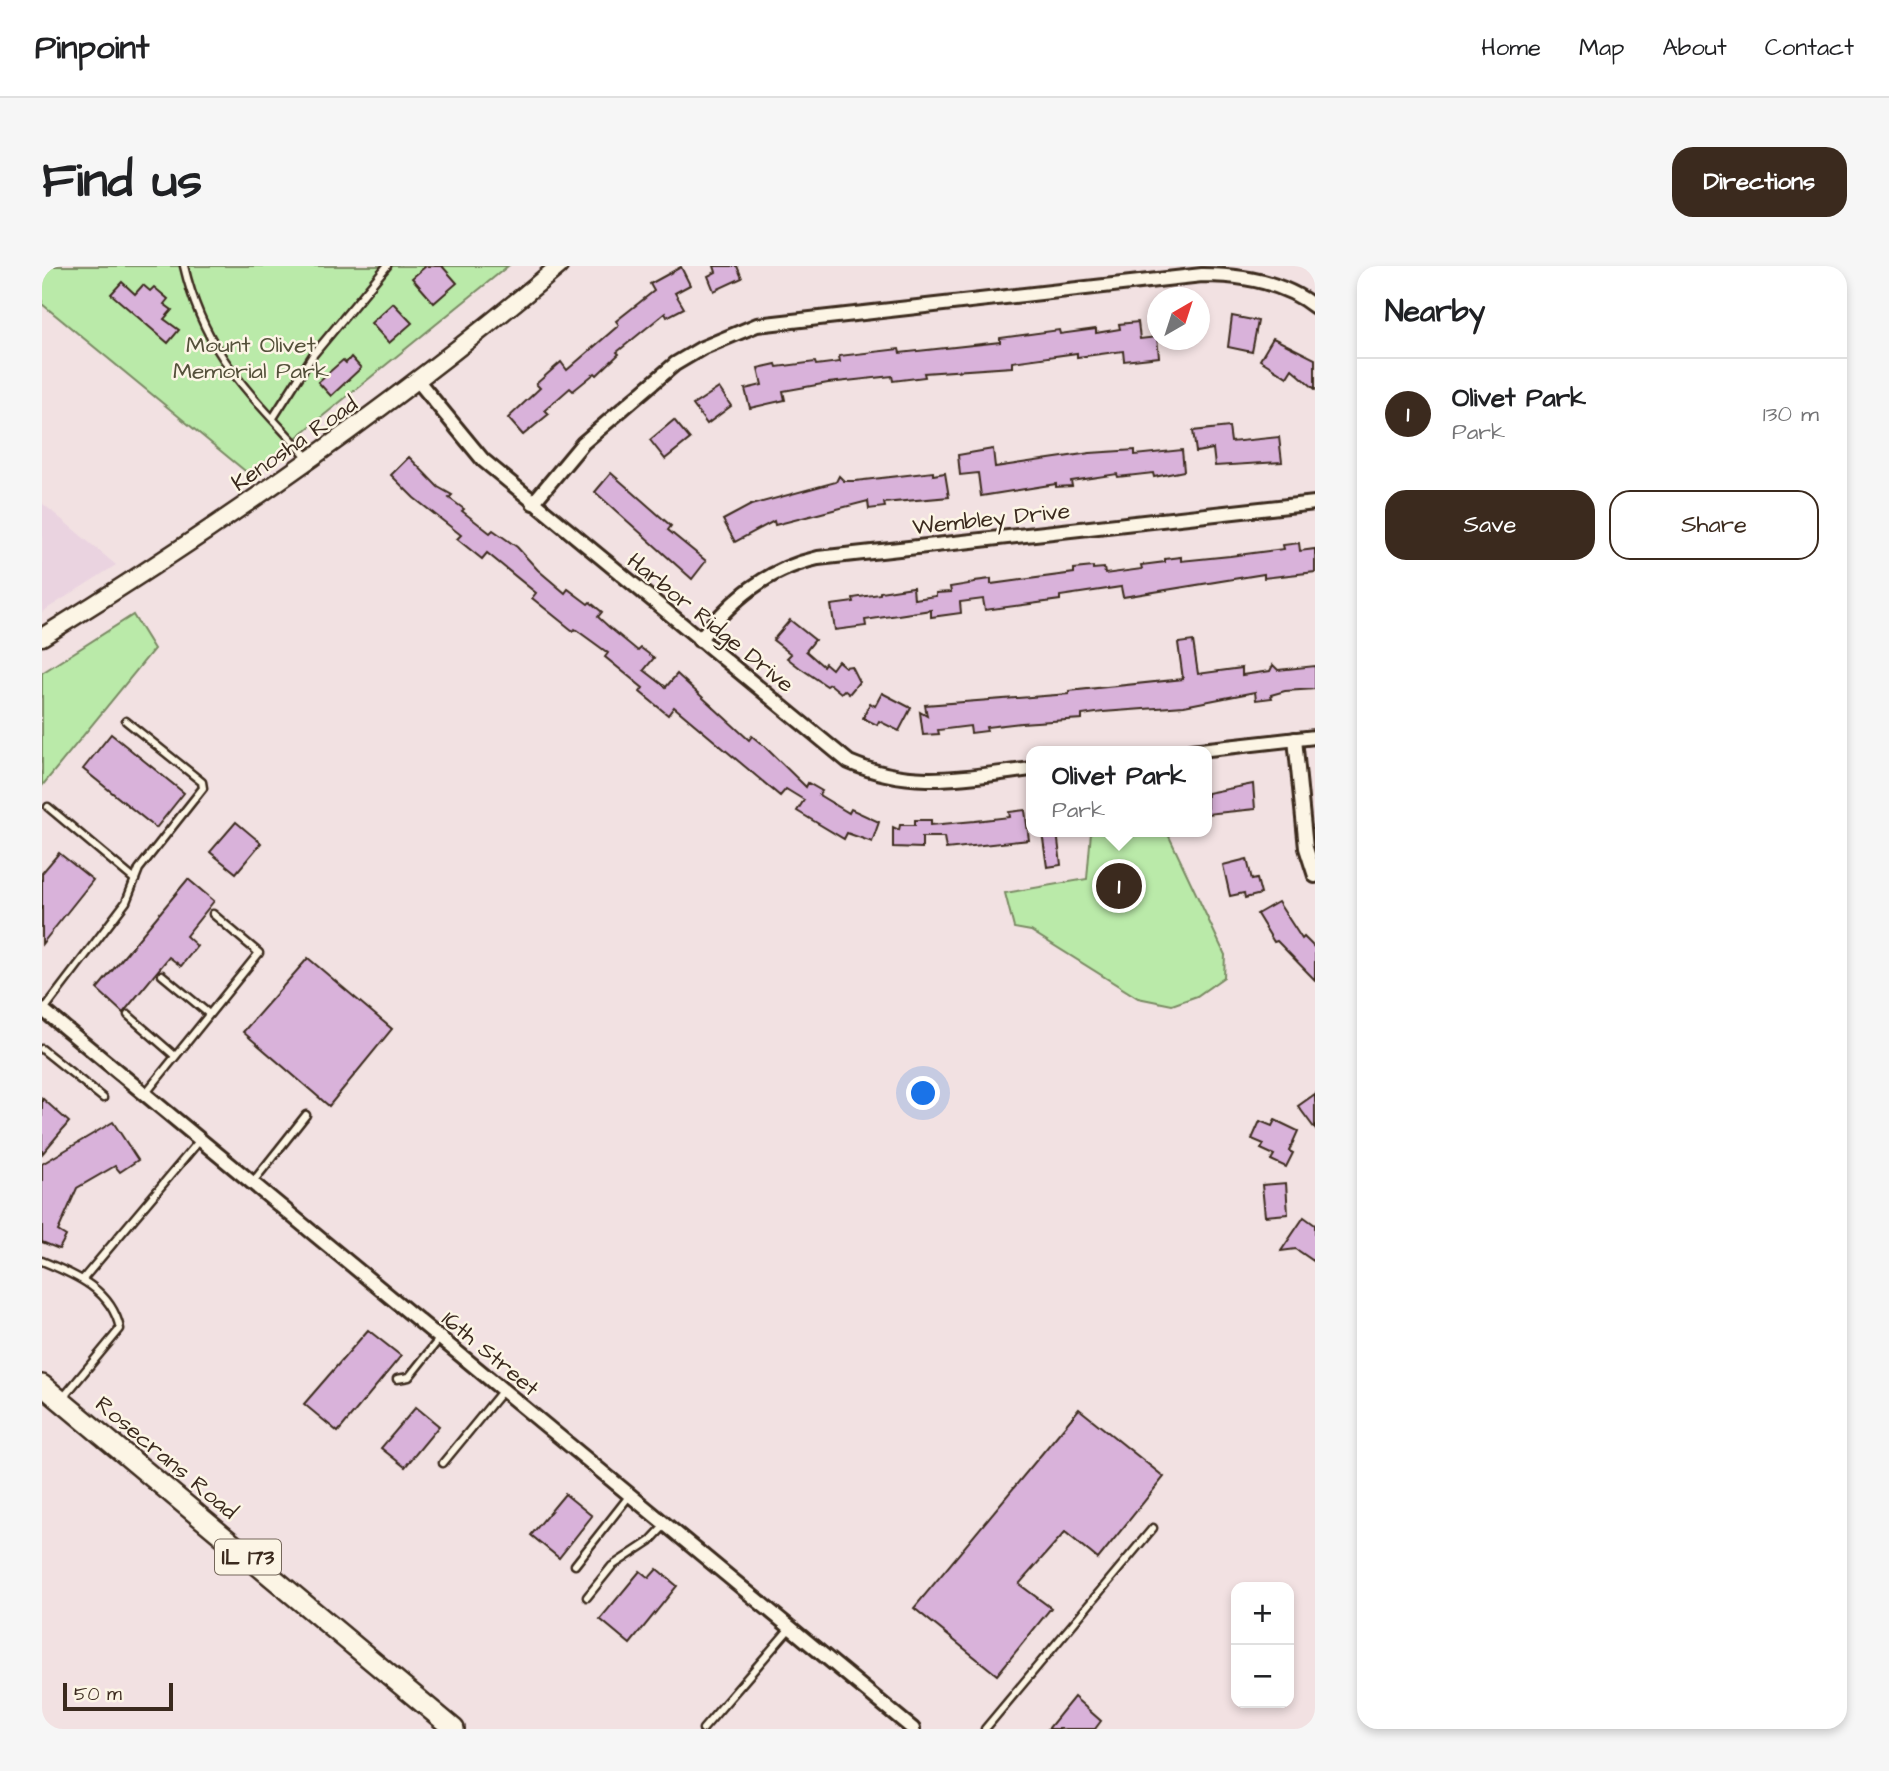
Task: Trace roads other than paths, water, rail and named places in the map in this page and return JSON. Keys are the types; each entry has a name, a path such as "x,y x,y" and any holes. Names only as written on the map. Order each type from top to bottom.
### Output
{"main road":[{"name":"Rosecrans Road","path":"42,1385 454,1729"}],"street":[{"name":"Kenosha Road","path":"42,637 311,461 418,381 559,266"},
{"path":"533,503 583,443 675,364 702,348 757,325 1158,273 1233,275 1265,282 1315,307"},
{"name":"Harbor Ridge Drive","path":"418,381 483,460 849,762 869,771 917,781 1026,770"},
{"name":"Wembley Drive","path":"699,640 730,604 754,583 774,572 818,558 1315,503"},
{"path":"1212,749 1315,737"},
{"path":"1295,739 1306,848 1315,876"},
{"name":"16th Street","path":"43,1011 913,1729"}],"lane":[{"path":"184,266 194,302 221,359 311,461"},
{"path":"273,418 313,355 387,266"},
{"path":"43,1011 126,902 149,856 203,788 202,782 126,721"},
{"path":"48,807 135,880"},
{"path":"145,1094 259,953 213,914"},
{"path":"162,975 209,1014"},
{"path":"128,1015 175,1056"},
{"path":"42,1049 103,1098"},
{"path":"252,1183 306,1115"},
{"path":"83,1279 201,1140"},
{"path":"42,1261 83,1279 116,1309 120,1329 61,1401"},
{"path":"397,1380 409,1377 440,1338"},
{"path":"443,1464 503,1390"},
{"path":"575,1565 630,1495"},
{"path":"587,1597 612,1566 650,1541 666,1524"},
{"path":"985,1729 1153,1528"},
{"path":"703,1729 791,1628"}],"place":[{"name":"Olivet Park","path":"1119,886"}],"park label":[{"name":"Mount Olivet Memorial Park","path":"251,357"}]}
